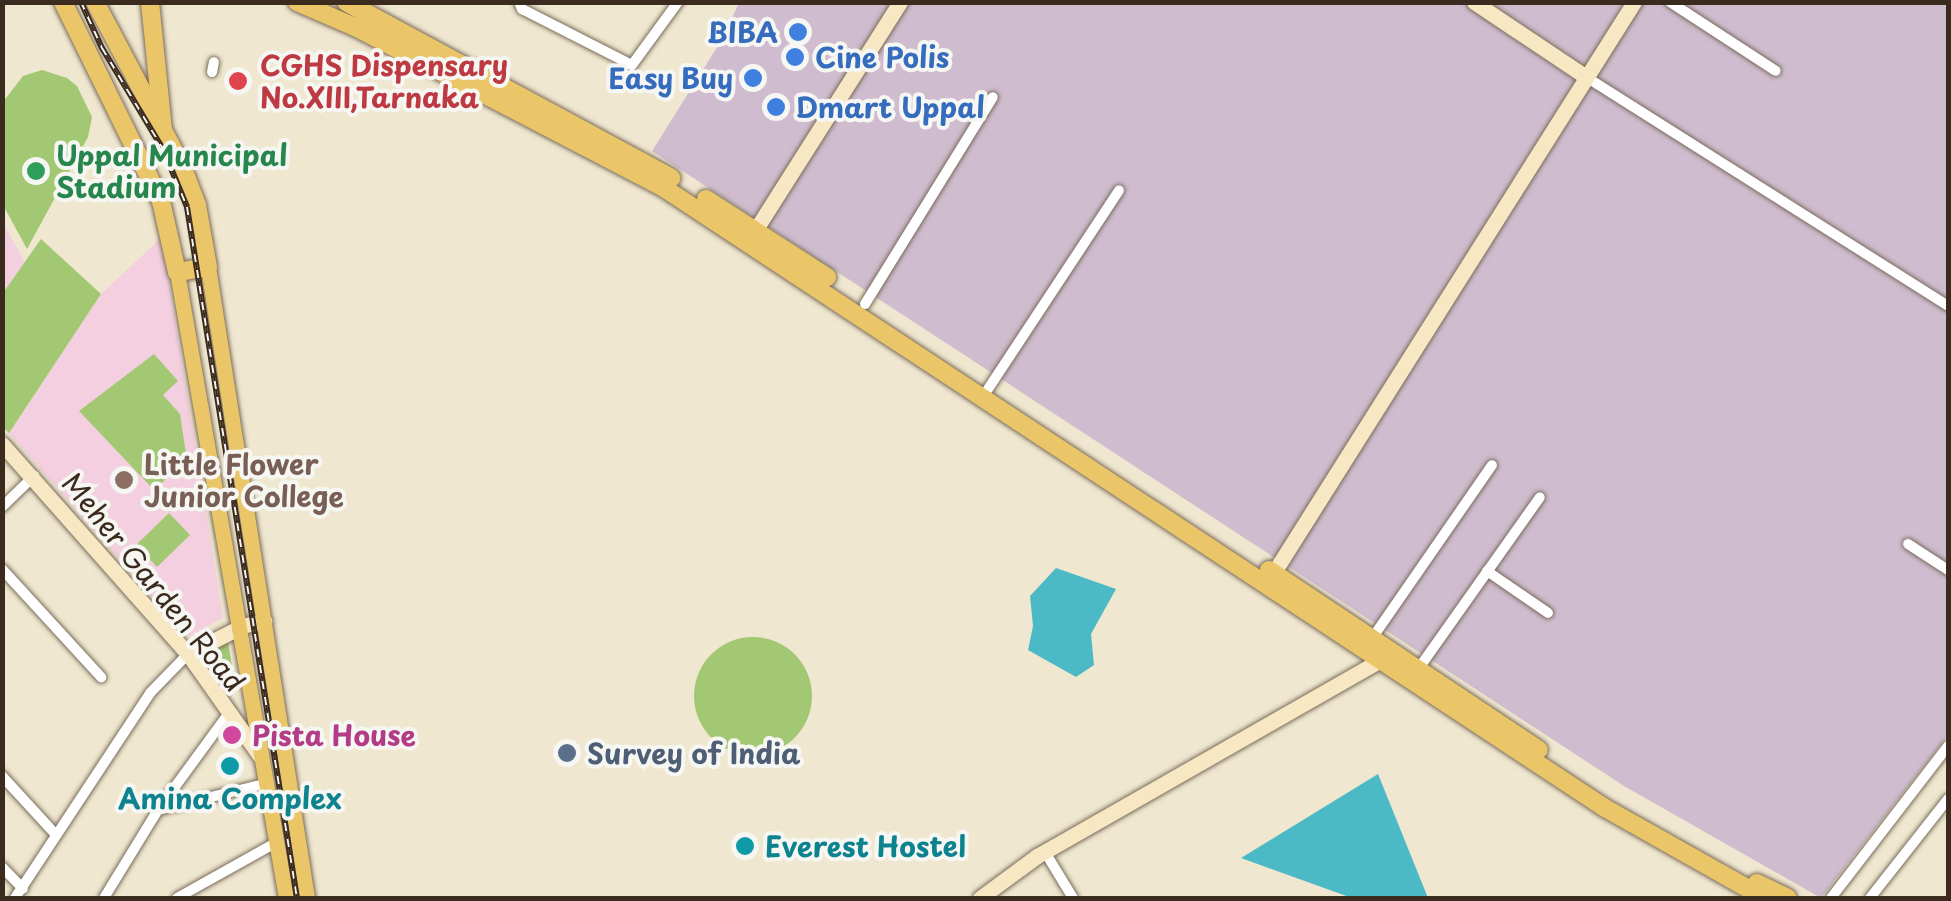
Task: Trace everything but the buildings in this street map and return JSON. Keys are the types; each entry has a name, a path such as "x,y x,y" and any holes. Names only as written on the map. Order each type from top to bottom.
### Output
{"highway":[{"path":"63,2 161,202 177,272 208,267 197,205 95,2"},
{"path":"150,2 164,105 163,133"},
{"path":"297,2 355,27 662,186 1386,654 1605,808 1742,881 1788,898"},
{"path":"346,2 574,123 753,227 1270,578 1373,638 1386,654 1419,668 1765,898"}],"main road":[{"path":"208,267 307,898"},
{"path":"177,272 242,626 264,784 278,842 281,896"}],"street":[{"path":"519,2 522,8 632,65 678,2"},
{"path":"753,227 890,2"},
{"path":"753,227 900,2"},
{"path":"1474,2 1586,78 1948,306"},
{"path":"1270,578 1634,2"},
{"path":"1670,2 1776,71"},
{"path":"866,304 993,98"},
{"path":"988,389 1119,190"},
{"name":"Meher Garden Road","path":"2,444 188,654 260,756"},
{"path":"1373,638 1492,465"},
{"path":"2,507 34,476"},
{"path":"1419,668 1540,498"},
{"path":"1908,544 1948,570"},
{"path":"2,569 100,677"},
{"path":"1487,571 1548,614"},
{"path":"2,866 19,894 150,693 188,654 242,626 264,621"},
{"path":"963,898 986,893 1045,852 1386,654"},
{"path":"104,898 158,810 229,713"},
{"path":"1831,898 1948,746"},
{"path":"2,776 56,834"},
{"path":"158,810 264,784"},
{"path":"1870,898 1948,799"},
{"path":"177,898 278,842"},
{"path":"1045,852 1073,898"}],"shaded area":[{"path":"739,3 1948,3 1948,735 1821,898 1624,786 652,151 721,41"},
{"path":"2,221 25,262 3,293 2,293"},
{"name":"Little Flower Junior College","path":"162,237 223,618 188,637 9,433 101,294"}],"green space":[{"name":"Uppal Municipal Stadium","path":"42,70 67,78 77,86 92,117 88,137 27,249 3,205 3,102 23,76"},
{"path":"41,239 101,294 9,433 2,426 3,293"},
{"path":"154,354 178,381 163,395 180,414 187,460 154,490 79,411"},
{"path":"169,513 190,535 157,567 136,545"},
{"path":"753,637 786,647 802,663 812,696 802,729 786,745 753,755 720,745 704,729 694,696 704,663 720,647"},
{"path":"224,640 228,642 236,691 225,693 195,653"}],"water":[{"path":"1056,568 1116,589 1091,634 1094,665 1076,677 1028,650 1033,626 1030,596"},
{"path":"1378,774 1428,898 1352,898 1241,858"}],"railway":[{"path":"81,2 102,48 163,149 187,207 297,898"}],"place":[{"name":"BIBA","path":"798,32"},
{"name":"Cine Polis","path":"795,57"},
{"name":"Easy Buy","path":"753,78"},
{"name":"CGHS Dispensary No.XIII,Tarnaka","path":"238,81"},
{"name":"Dmart Uppal","path":"776,107"},
{"name":"Uppal Municipal Stadium","path":"36,171"},
{"name":"Little Flower Junior College","path":"124,480"},
{"name":"Pista House","path":"232,735"},
{"name":"Survey of India","path":"567,753"},
{"name":"Amina Complex","path":"230,766"},
{"name":"Everest Hostel","path":"745,846"}]}
